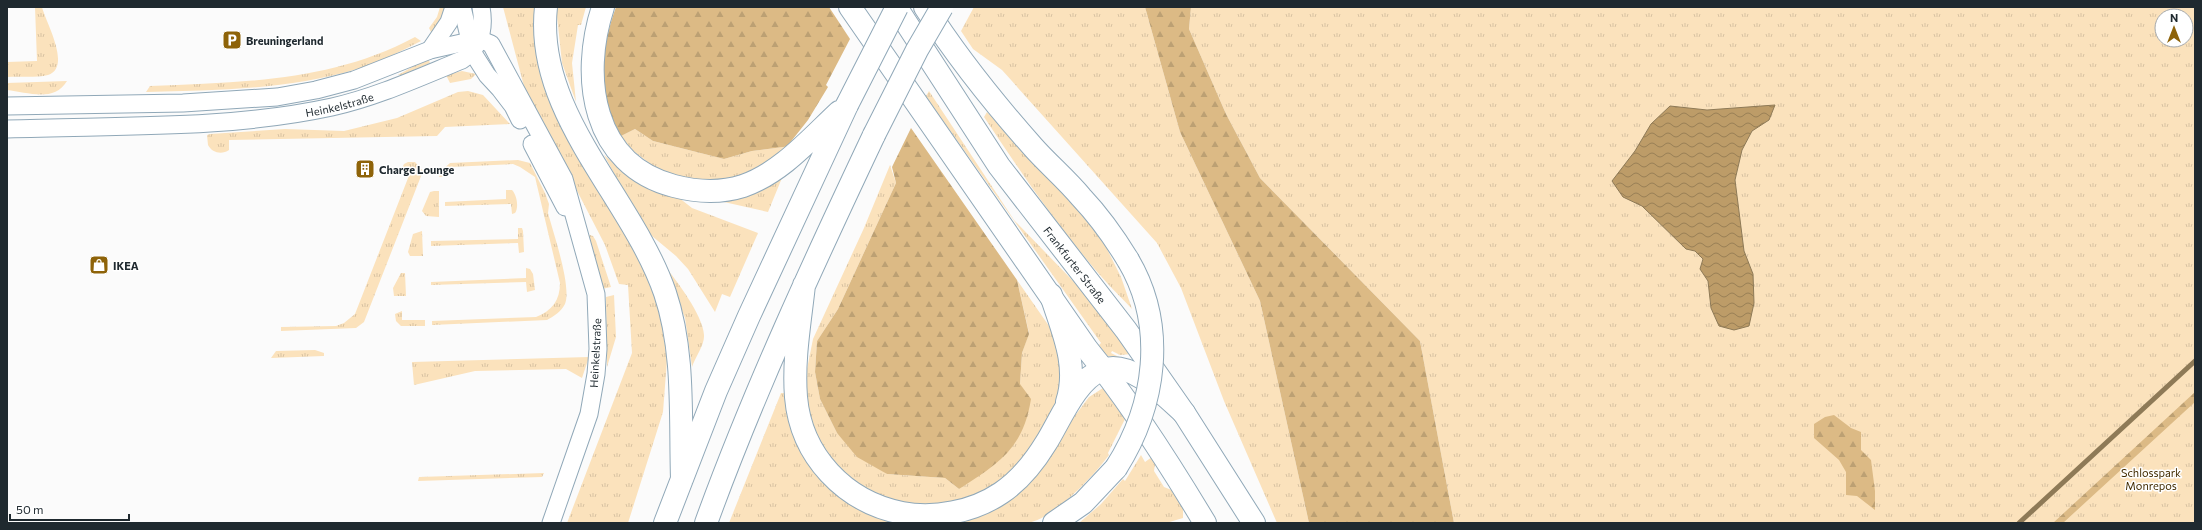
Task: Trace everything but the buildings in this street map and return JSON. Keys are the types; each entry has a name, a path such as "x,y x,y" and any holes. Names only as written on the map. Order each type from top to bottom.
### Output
{"main road":[{"path":"546,7 545,20 547,54 554,84 569,119 642,243 664,293 674,331 679,371 682,479"},
{"path":"603,7 596,34 592,70 593,86 600,119 614,146 626,160 646,175 666,184 690,190 710,192 744,186 781,166 847,104"},
{"path":"850,7 1087,349 1104,369 1172,470 1205,523"},
{"path":"665,523 749,316 847,104 896,7"},
{"name":"Frankfurter Straße","path":"896,7 999,166 1126,330 1184,413 1254,523"},
{"path":"926,7 951,47 990,98 1107,227 1128,260 1142,290 1148,310 1152,345 1152,373 1147,401 1132,441 1116,468 1083,503 1054,523"},
{"path":"706,523 722,477 804,285 874,135 917,50 942,7"},
{"path":"804,285 795,374 796,400 803,428 815,455 835,480 860,499 891,510 920,516 955,512 987,501 1016,481 1035,459 1065,408 1082,385 1095,373 1104,369 1129,371 1144,379 1184,413"},
{"path":"1051,295 1069,352 1071,366 1072,379 1065,408"}],"street":[{"path":"430,50 449,22 454,7"},
{"path":"462,7 474,44"},
{"path":"474,44 482,22 481,7"},
{"name":"Heinkelstraße","path":"7,129 197,123 266,118 333,107 389,90 462,60 474,44"},
{"name":"Heinkelstraße","path":"7,106 197,102 276,97 316,90 354,80 430,50 474,44 491,44 564,179 577,227 584,244 596,294 598,332 596,374 589,414 551,523"},
{"path":"197,102 197,123"}],"green space":[{"path":"35,7 42,7 56,44 58,63 55,70 48,75 7,77 7,62 37,61"},
{"path":"440,7 447,7 432,34 429,28 437,17"},
{"path":"503,7 536,7 536,20 657,302 662,323 667,360 663,412 628,523 567,523 632,353 628,285 619,284 605,245 525,90"},
{"path":"556,7 586,7 581,25 578,25 572,63 576,102 562,63"},
{"path":"616,7 829,7 850,39 826,85 828,87 808,120 789,144 791,146 752,151 724,159 653,141 635,129 621,136 608,105 604,73 604,56"},
{"path":"974,7 1145,7 1180,132 1260,301 1309,523 1277,523 1224,401 1181,288 1157,243 1002,70 973,49 961,31"},
{"path":"1145,7 1191,7 1189,29 1226,114 1260,178 1420,341 1454,523 1309,523 1260,301 1180,132"},
{"name":"Schlosspark Monrepos","path":"1191,7 2195,7 2195,523 1454,523 1420,341 1260,178 1226,114 1189,29"},
{"path":"415,37 421,41 373,63 331,76 252,88 146,92 150,86 252,81 318,71 351,63 383,52"},
{"path":"428,58 430,63 402,75 398,75"},
{"path":"462,71 476,74 471,79 450,83 446,75"},
{"path":"67,81 62,88 48,94 31,94 7,90 7,83"},
{"path":"468,91 483,95 510,124 445,127 437,136 229,140 229,150 220,153 212,150 208,145 207,135 210,134 285,129 344,131 397,118 458,92"},
{"path":"929,91 1014,220 1076,284 1132,354 1120,355 1112,351 1111,353 1119,357 1107,356 1099,345 1101,343 934,108 926,96"},
{"path":"987,112 1079,211 1105,245 1121,277 1132,309 1090,264 1042,202 984,117"},
{"path":"911,128 1017,280 1029,334 1022,353 1020,384 1031,399 1022,430 1015,443 1007,453 986,471 959,489 945,478 887,474 857,457 837,433 820,399 815,372 817,341 838,309 896,183 892,167"},
{"path":"635,129 653,141 724,159 752,151 791,146 741,180 695,184 648,165 649,163 632,150 621,136"},
{"path":"604,155 636,182 678,197 692,208 758,233 730,297 722,294 715,312 688,269 676,256 646,231"},
{"path":"518,160 530,163 549,204 548,213 566,285 565,304 559,312 547,320 432,325 432,321 536,317 542,315 551,308 557,300 560,283 535,177 513,164 450,167 449,176 439,177 441,171 450,163"},
{"path":"408,162 415,162 423,171 364,322 356,328 281,331 281,327 336,326 344,323 355,314 410,173 401,170 404,164"},
{"path":"890,165 896,183 838,309 817,341 815,372 820,399 837,433 887,474 945,478 959,489 1020,384 1022,353 1029,333 1017,280 1056,336 1063,356 1059,398 1036,440 1021,462 1004,478 988,490 959,502 926,506 885,499 855,484 822,451 809,417 806,393 807,369 813,339 864,228"},
{"path":"784,173 768,212 715,200"},
{"path":"506,190 512,190 516,198 516,211 512,214 511,204 445,206 445,202 506,199"},
{"path":"439,191 439,217 426,216 422,211 430,192"},
{"path":"518,228 522,228 523,231 524,252 519,253 518,243 431,246 431,241 518,239"},
{"path":"422,231 423,256 410,256 408,252 413,234"},
{"path":"590,235 593,236 596,241 611,287 602,289 588,237"},
{"path":"664,265 688,298 699,318 702,327 704,335 703,343 692,367 685,318"},
{"path":"526,268 530,269 533,274 535,290 527,292 526,282 431,285 431,282 526,278"},
{"path":"401,273 405,273 406,296 394,296 393,288"},
{"path":"614,295 616,337 607,367 606,297"},
{"path":"402,311 402,320 425,320 425,326 401,326 396,321 395,314"},
{"path":"315,350 324,353 324,356 271,358 276,351"},
{"path":"589,357 582,378 566,369 475,371 414,385 412,362"},
{"path":"1103,388 1125,419 1108,453 1109,455 1072,496 1048,514 1027,523 943,523 957,521 1068,425 1089,397"},
{"path":"2195,392 2195,402 2063,523 2053,523"},
{"path":"781,393 784,393 789,421 796,441 909,523 729,523"},
{"path":"1834,415 1851,428 1861,432 1861,450 1871,460 1875,491 1875,510 1857,496 1846,495 1846,472 1839,460 1814,438 1814,424 1825,417"},
{"path":"1141,455 1145,462 1152,457 1155,464 1154,471 1164,487 1174,491 1183,506 1183,518 1166,523 1079,523 1101,504 1123,479 1125,481"},
{"path":"544,473 542,477 418,481 419,477"}],"water":[{"path":"1775,105 1769,120 1752,131 1742,150 1735,180 1744,251 1753,274 1754,303 1749,326 1734,330 1719,326 1711,308 1708,281 1700,269 1703,259 1695,251 1686,249 1642,206 1623,197 1612,181 1635,151 1651,124 1670,106 1707,110"}],"waterway":[{"path":"2019,523 2195,361"}],"place":[{"name":"Breuningerland","path":"232,40"},
{"name":"Charge Lounge","path":"365,169"},
{"name":"IKEA","path":"99,265"}]}
